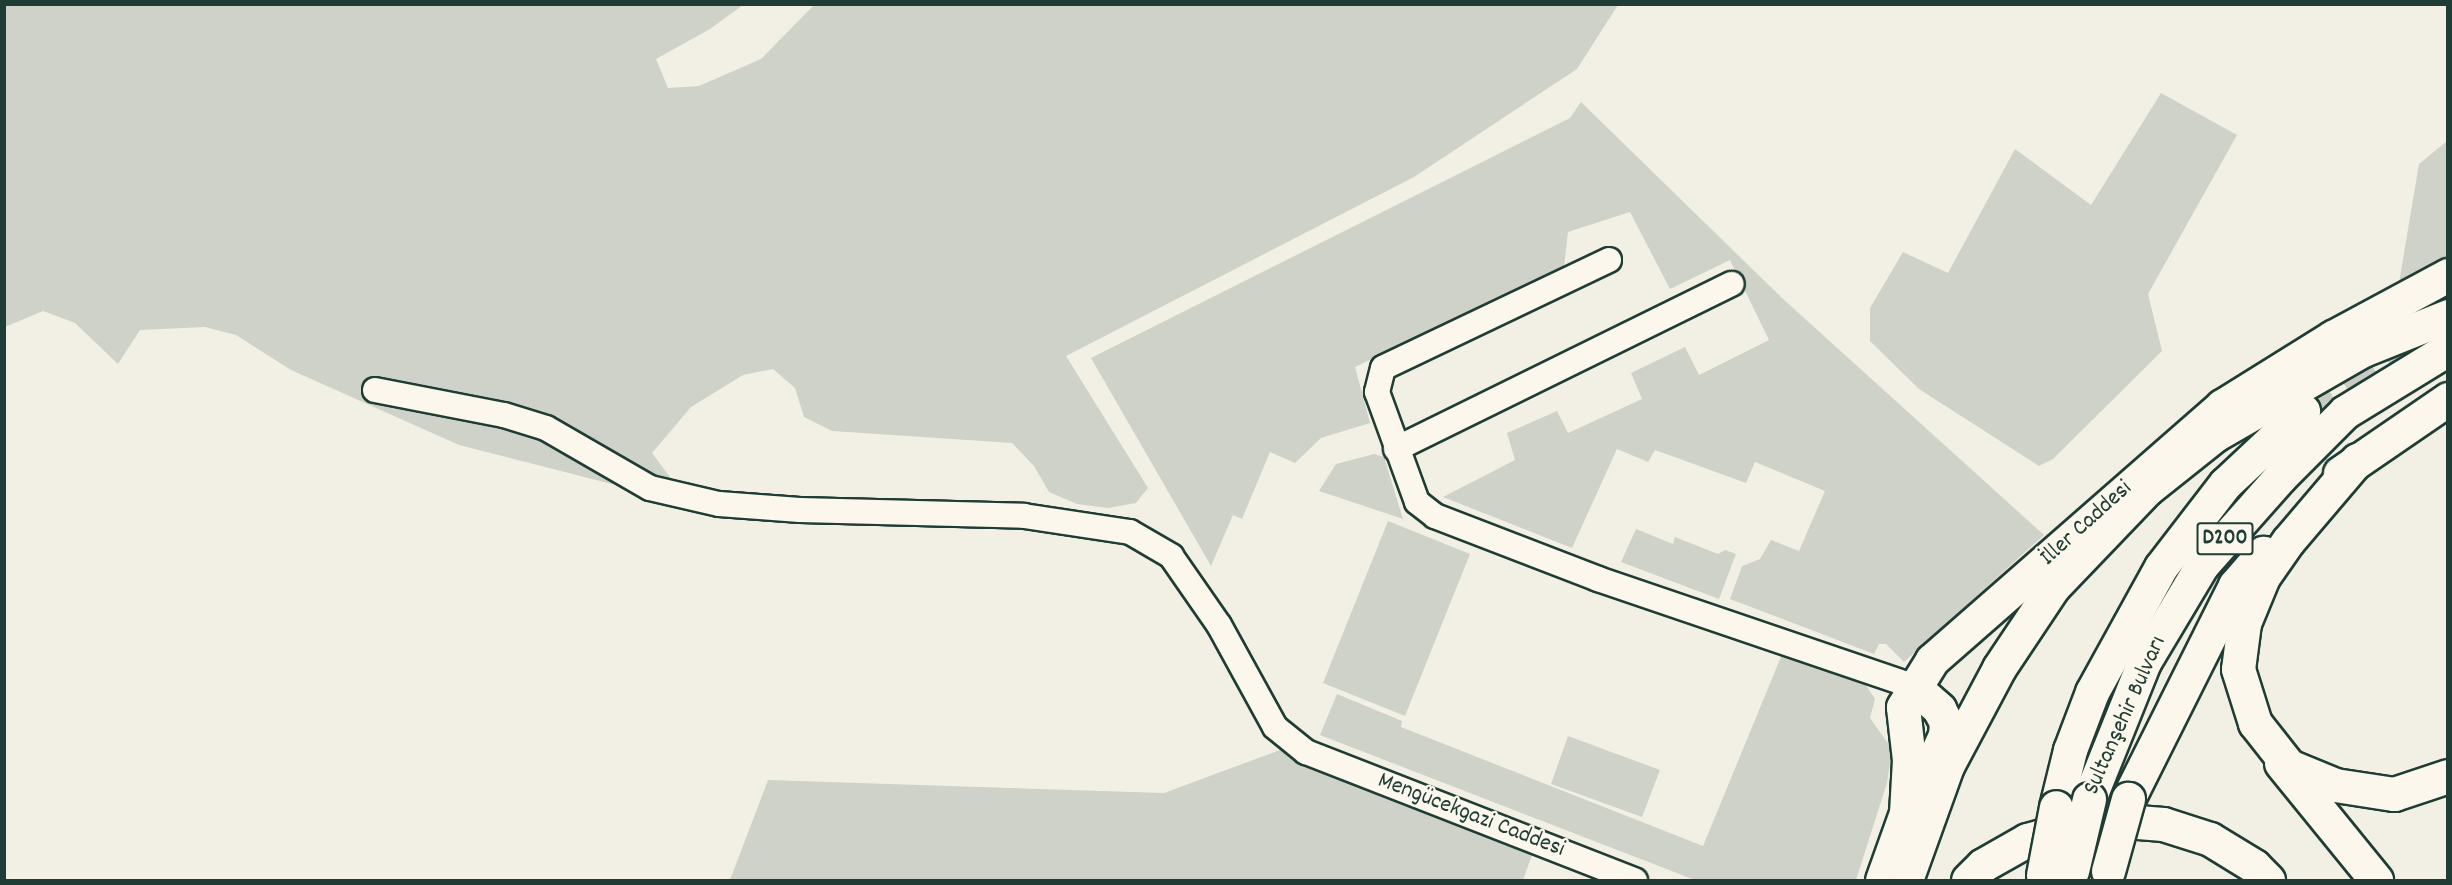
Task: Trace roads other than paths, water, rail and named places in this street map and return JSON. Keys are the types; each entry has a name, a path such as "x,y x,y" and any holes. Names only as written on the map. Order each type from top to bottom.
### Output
{"main road":[{"name":"İller Caddesi","path":"1882,880 1906,813 1909,760 1903,707 1913,686 1956,637 2011,594 2092,517 2222,405 2333,337 2448,275"},
{"path":"1906,880 1947,766 1999,668 2053,587 2069,570 2147,489 2215,435 2364,350 2448,316"},
{"name":"Sultanşehir Bulvarı","path":"2057,877 2144,662 2202,565 2280,477 2345,412 2448,349"},
{"name":"Sultanşehir Bulvarı","path":"2107,876 2128,799 2235,585 2325,484 2448,399"},
{"path":"2057,877 2056,807 2070,750 2092,692 2161,567 2225,484 2303,411"},
{"path":"2357,460 2269,568 2244,624 2238,669 2255,723 2289,766 2335,785 2394,794 2448,776"},
{"path":"2264,734 2292,780 2376,880"},
{"path":"1968,880 1983,865 2027,840 2100,819 2163,824 2210,840 2254,867 2268,880"}],"street":[{"path":"1609,260 1383,368 1377,392 1417,502 1435,516 1598,579 1913,686"},
{"path":"1396,449 1732,284"},
{"name":"Mengücekgazi Caddesi","path":"375,390 504,415 546,428 650,488 719,504 800,510 1024,516 1130,532 1171,556 1219,625 1275,727 1306,752 1635,880"}],"tunnel":[{"path":"2303,411 2448,297"}]}
